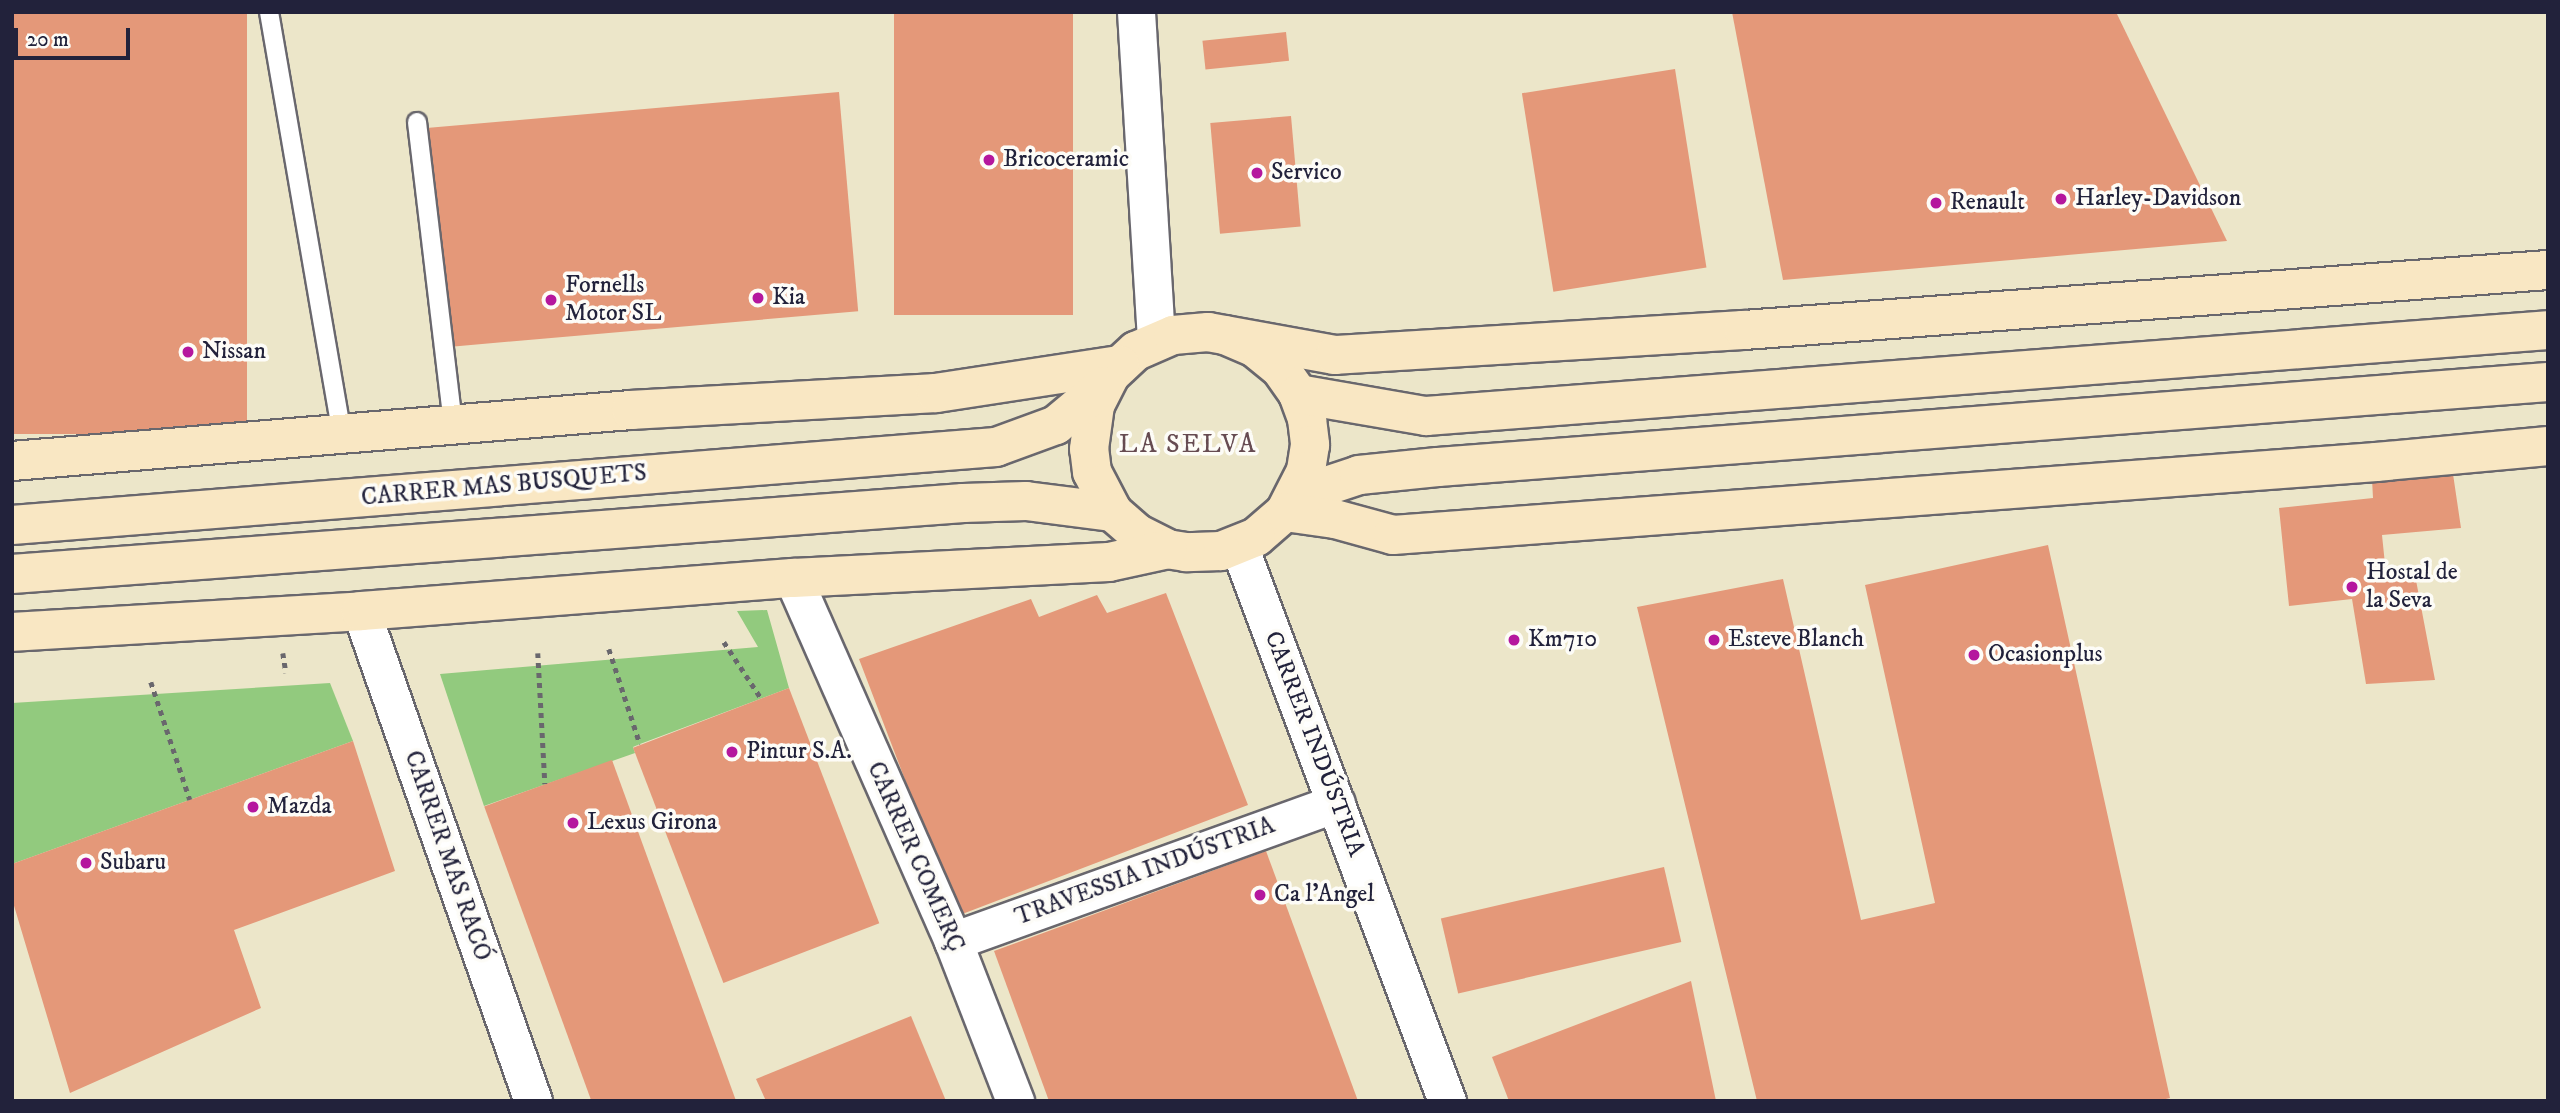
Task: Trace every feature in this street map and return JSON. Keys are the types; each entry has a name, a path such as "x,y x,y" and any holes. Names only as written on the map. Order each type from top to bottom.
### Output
{"main road":[{"path":"2548,270 1772,328 1335,355 1225,335 1190,332 1156,340 1112,375 1095,405 1089,449 1092,472 1113,512 1138,534 1168,548 1204,553 1239,546 1256,537 1291,504 1359,475 2548,382"},
{"path":"1298,394 1426,416 2548,330"},
{"path":"1225,335 1255,348 1280,368 1298,394 1307,419 1310,445 1306,471 1291,504"},
{"path":"12,461 631,411 936,393 1112,375"},
{"name":"CARRER MAS BUSQUETS","path":"12,525 996,447 1056,425 1112,375"},
{"path":"1291,504 1393,535 2375,462 2548,446"},
{"path":"12,574 962,503 1026,501 1113,512"},
{"path":"12,632 361,611 793,578 1109,562 1168,548"}],"street":[{"path":"1136,12 1156,340"},
{"name":"CARRER INDÚSTRIA","path":"1239,546 1447,1101"},
{"name":"CARRER COMERÇ","path":"793,578 953,941 1015,1101"},
{"name":"CARRER MAS RACÓ","path":"361,611 533,1101"},
{"name":"TRAVESSIA INDÚSTRIA","path":"953,941 1336,803"}],"lane":[{"path":"269,12 342,436"},
{"path":"417,122 453,426"}],"path":[{"path":"724,642 761,698"},
{"path":"609,649 640,744"},
{"path":"538,653 545,784"},
{"path":"151,682 190,800"}],"green space":[{"path":"767,610 789,688 640,744 633,747 635,753 484,806 440,674 758,647 737,611"},
{"path":"330,683 353,741 12,864 12,703"}],"building":[{"path":"13,12 247,12 247,434 13,434"},
{"name":"Bricoceramic","path":"894,12 1073,12 1073,315 894,315"},
{"path":"1732,12 2116,12 2227,241 1783,280"},
{"path":"1286,32 1289,61 1205,70 1202,41"},
{"path":"1675,69 1706,268 1553,292 1522,93"},
{"path":"839,92 858,311 446,347 427,128"},
{"path":"1291,116 1301,227 1220,234 1210,123"},
{"name":"Hostal de la Seva","path":"2453,474 2461,528 2382,535 2386,574 2415,575 2435,680 2366,684 2352,599 2289,606 2279,508 2373,498 2372,479"},
{"path":"2048,545 2170,1098 2157,1101 1757,1101 1637,607 1783,579 1861,920 1935,903 1865,585"},
{"path":"1166,593 1248,805 957,916 859,659 1031,599 1039,617 1097,595 1107,613"},
{"path":"789,688 879,923 723,983 633,748"},
{"path":"353,741 395,871 234,930 261,1008 70,1093 12,899 12,864"},
{"path":"612,760 736,1100 591,1101 484,807"},
{"path":"1266,851 1358,1101 1049,1101 994,951"},
{"path":"1664,867 1681,942 1458,994 1441,919"},
{"path":"1691,981 1716,1101 1509,1101 1492,1057"},
{"path":"911,1016 946,1101 766,1101 756,1079"}],"place":[{"name":"Bricoceramic","path":"989,160"},
{"name":"Servico","path":"1257,173"},
{"name":"Harley-Davidson","path":"2061,199"},
{"name":"Renault","path":"1936,203"},
{"name":"Kia","path":"758,298"},
{"name":"Fornells Motor SL","path":"551,300"},
{"name":"Nissan","path":"188,352"},
{"name":"Hostal de la Seva","path":"2352,587"},
{"name":"Km710","path":"1514,640"},
{"name":"Esteve Blanch","path":"1714,640"},
{"name":"Ocasionplus","path":"1974,655"},
{"name":"Pintur S.A.","path":"732,752"},
{"name":"Mazda","path":"253,807"},
{"name":"Lexus Girona","path":"573,823"},
{"name":"Subaru","path":"86,863"},
{"name":"Ca l'Angel","path":"1260,895"}],"district":[{"name":"LA SELVA","path":"1188,445"}]}
